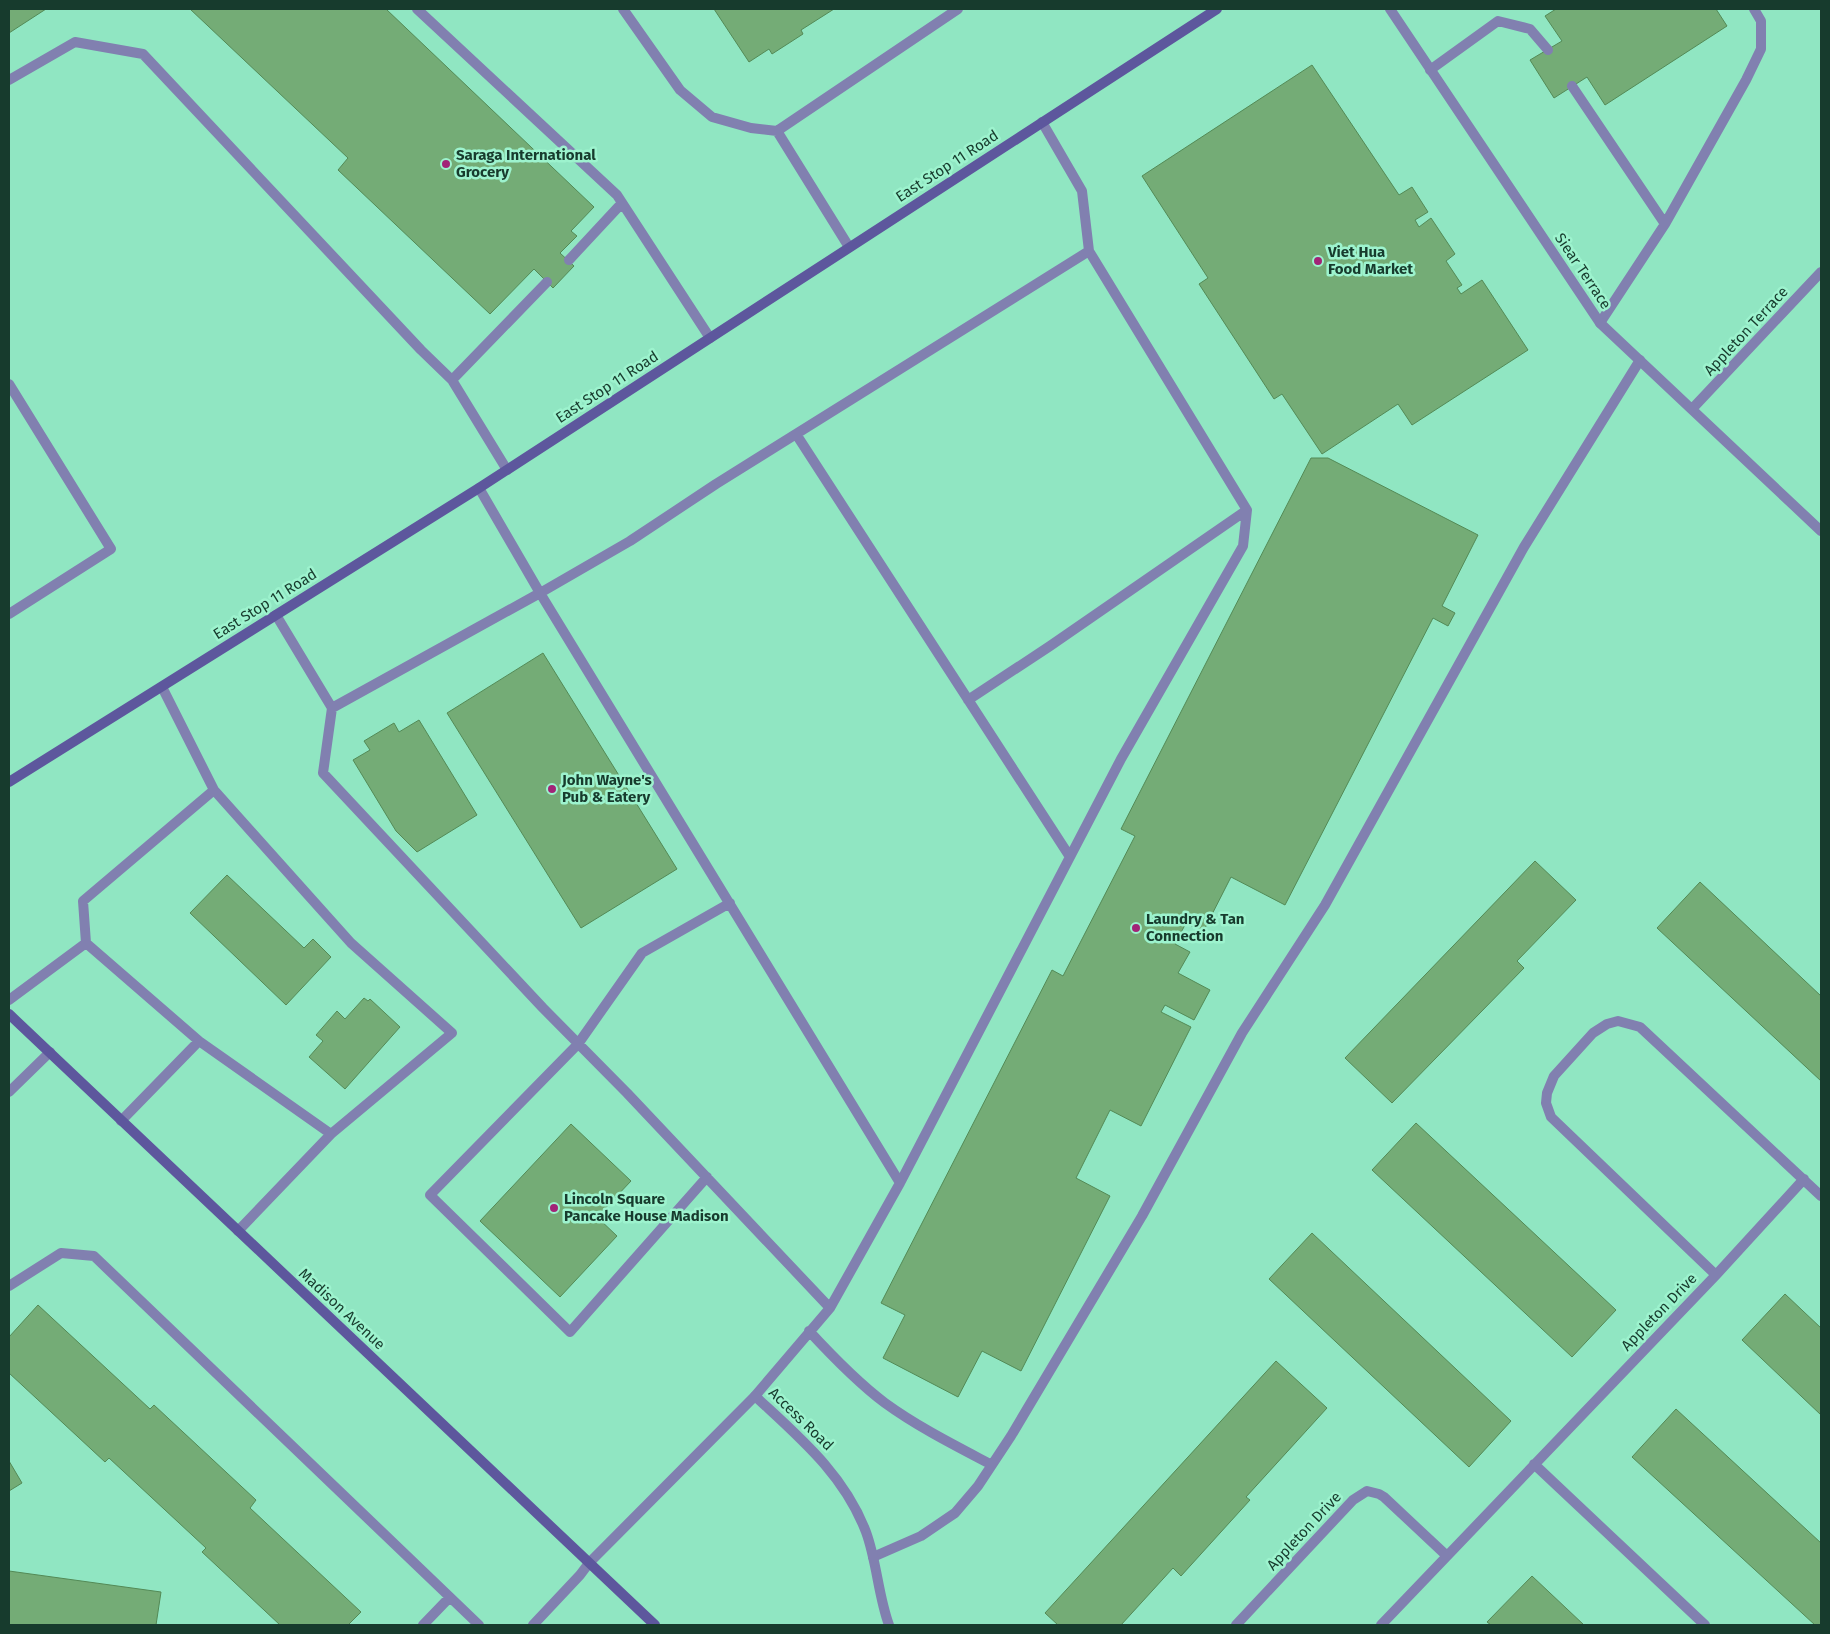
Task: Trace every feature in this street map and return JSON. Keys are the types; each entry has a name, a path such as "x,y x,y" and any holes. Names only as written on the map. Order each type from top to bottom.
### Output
{"main road":[{"name":"East Stop 11 Road","path":"9,782 479,488 1217,9"},
{"name":"Madison Avenue","path":"9,1014 655,1625"}],"street":[{"path":"417,9 617,195 710,338"},
{"path":"622,9 680,90 712,117 751,128 776,131 958,9"},
{"name":"Siear Terrace","path":"1390,9 1600,323 1821,532"},
{"path":"1600,323 1665,224 1746,80 1761,49 1761,21 1754,9"},
{"path":"1430,70 1498,21 1530,29 1548,50"},
{"path":"9,80 75,42 143,54 408,336 452,380 507,470"},
{"path":"1572,86 1665,224"},
{"path":"755,1396 830,1308 900,1183 1121,759 1243,546 1247,510 1089,251 1082,190 1042,122"},
{"path":"776,131 849,247"},
{"path":"568,260 622,203"},
{"path":"332,708 630,541 796,434 1089,251"},
{"name":"Appleton Terrace","path":"1692,410 1821,272"},
{"path":"452,380 547,282"},
{"path":"873,1557 921,1536 954,1513 978,1486 992,1466 1142,1216 1242,1033 1325,905 1524,547 1640,360"},
{"path":"9,384 111,549 9,614"},
{"path":"796,434 1070,857"},
{"path":"479,488 540,593 900,1183"},
{"path":"968,700 1247,510"},
{"path":"276,615 332,708 323,773 543,1008 707,1177 830,1308"},
{"path":"162,687 214,790 351,943 452,1033 331,1134 238,1231"},
{"path":"214,790 83,902 86,943 199,1042 331,1134"},
{"path":"707,1177 570,1332 430,1195 578,1044 642,954 730,903"},
{"path":"9,1000 86,943"},
{"path":"1716,1275 1551,1117 1546,1103 1549,1086 1554,1076 1593,1033 1608,1024 1618,1021 1640,1027 1821,1196"},
{"path":"121,1121 199,1042"},
{"path":"9,1092 50,1052"},
{"name":"Appleton Drive","path":"1380,1625 1716,1275 1804,1179"},
{"path":"9,1286 61,1253 94,1256 479,1625"},
{"path":"809,1331 846,1370 886,1403 992,1466"},
{"name":"Access Road","path":"533,1625 589,1563 755,1396 820,1457 836,1476 856,1509 873,1557 884,1612 889,1625"},
{"path":"1534,1464 1705,1625"},
{"name":"Appleton Drive","path":"1236,1625 1353,1500 1367,1491 1384,1497 1447,1556"},
{"path":"423,1625 449,1598"}],"building":[{"path":"9,9 46,9 9,33"},
{"name":"Saraga International Grocery","path":"190,9 386,9 594,207 571,231 577,236 560,253 574,266 553,288 534,269 490,314 338,170 348,158"},
{"path":"714,9 834,9 801,30 803,34 772,54 769,49 749,62"},
{"path":"1556,9 1716,9 1727,26 1605,105 1587,77 1554,98 1530,60 1562,41 1545,16"},
{"path":"1312,65 1399,195 1412,187 1428,212 1415,220 1419,227 1431,218 1455,254 1446,261 1462,285 1457,288 1461,294 1482,280 1528,350 1412,425 1398,404 1322,454 1282,394 1274,399 1199,284 1208,278 1142,176"},
{"name":"Laundry & Tan Connection","path":"1311,458 1328,458 1478,535 1442,606 1455,613 1448,626 1433,618 1285,905 1231,877 1203,932 1186,923 1175,944 1190,952 1178,973 1210,990 1194,1020 1165,1005 1161,1012 1191,1027 1141,1126 1110,1110 1076,1178 1110,1196 1021,1371 982,1351 958,1397 883,1358 905,1315 881,1303 1052,970 1063,976 1135,836 1121,829"},
{"path":"543,653 677,869 581,928 447,713"},
{"path":"419,720 477,815 417,852 396,831 353,760 370,750 364,741 394,723 399,732"},
{"path":"1535,861 1576,900 1517,961 1524,968 1392,1103 1345,1058"},
{"path":"227,875 304,948 313,939 331,957 286,1005 190,913"},
{"path":"1700,882 1821,996 1821,1081 1657,928"},
{"path":"364,998 368,1001 370,999 400,1027 345,1089 309,1057 323,1041 316,1035 337,1011 345,1019"},
{"path":"1416,1123 1616,1310 1572,1357 1372,1170"},
{"path":"571,1124 631,1181 597,1217 617,1236 560,1297 480,1221"},
{"path":"1312,1233 1511,1421 1469,1467 1269,1279"},
{"path":"1785,1294 1821,1328 1821,1415 1742,1340"},
{"path":"38,1305 150,1409 154,1405 256,1500 250,1508 361,1612 348,1625 280,1625 202,1552 206,1548 109,1458 105,1462 9,1373 9,1337"},
{"path":"1276,1361 1327,1408 1246,1497 1250,1500 1181,1576 1173,1568 1121,1625 1058,1625 1045,1613"},
{"path":"1676,1409 1821,1543 1821,1625 1815,1625 1632,1457"},
{"path":"9,1461 22,1483 9,1491"},
{"path":"9,1571 161,1592 156,1625 9,1625"},
{"path":"1532,1576 1584,1625 1491,1625 1487,1622"}],"place":[{"name":"Saraga International Grocery","path":"446,164"},
{"name":"Viet Hua Food Market","path":"1318,261"},
{"name":"John Wayne's Pub & Eatery","path":"552,789"},
{"name":"Laundry & Tan Connection","path":"1136,928"},
{"name":"Lincoln Square Pancake House Madison","path":"554,1208"}]}
